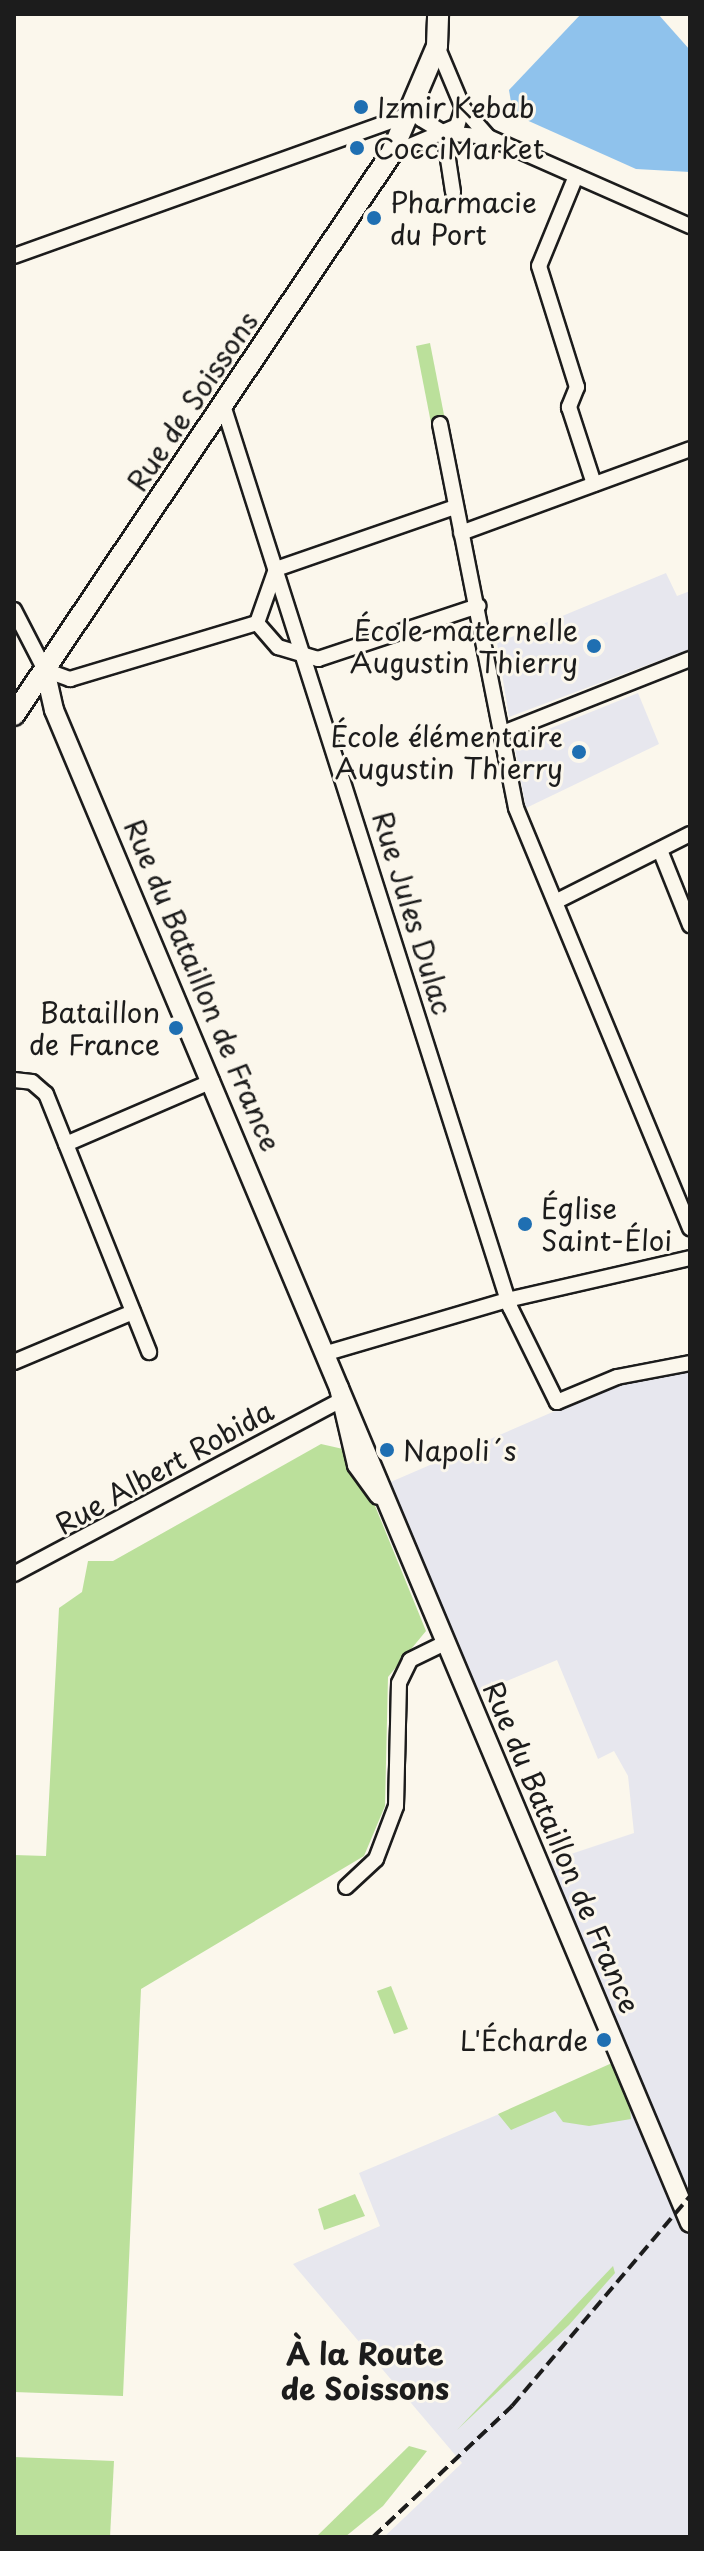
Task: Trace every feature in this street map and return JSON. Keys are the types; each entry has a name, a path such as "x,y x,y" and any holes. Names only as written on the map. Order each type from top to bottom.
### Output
{"main road":[{"name":"Rue de Soissons","path":"14,715 391,154 437,46 438,14"}],"street":[{"path":"437,46 463,108 488,137"},
{"path":"425,78 421,119 444,133 488,137 690,226"},
{"path":"14,256 413,106"},
{"path":"391,154 457,126 463,108"},
{"path":"444,133 453,192"},
{"path":"576,176 539,266 577,387 569,407 594,484"},
{"name":"Rue Jules Dulac","path":"223,405 507,1300 557,1402 617,1377 690,1363"},
{"path":"440,424 516,808 690,1228"},
{"path":"461,533 690,449"},
{"path":"257,623 276,569 455,507"},
{"path":"257,623 278,647 304,659 478,606"},
{"name":"Rue du Bataillon de France","path":"14,610 45,670 54,710 327,1353 339,1393 393,1508 445,1643 686,2214"},
{"path":"45,670 70,679 257,623"},
{"path":"503,733 690,659"},
{"path":"557,901 690,834"},
{"path":"660,850 690,925"},
{"path":"14,1080 32,1082 46,1094 149,1352"},
{"path":"66,1144 212,1081"},
{"path":"327,1353 507,1300 690,1258"},
{"path":"14,1362 133,1312"},
{"name":"Rue Albert Robida","path":"14,1574 339,1393"},
{"path":"346,1887 376,1859 396,1806 399,1683 410,1660 445,1643"}],"shaded area":[{"name":"École maternelle Augustin Thierry","path":"666,573 677,596 690,591 690,649 509,717 497,643"},
{"name":"École élémentaire Augustin Thierry","path":"638,693 659,744 526,808 514,743"},
{"path":"690,1370 690,2537 384,2537 462,2463 293,2264 380,2226 359,2173 618,2064 550,1861 634,1833 628,1776 614,1751 598,1759 557,1660 478,1693 386,1484 620,1383"}],"green space":[{"path":"430,343 445,420 431,423 416,346"},
{"path":"321,1444 343,1449 356,1482 369,1491 426,1631 388,1677 385,1806 364,1856 141,1989 123,2396 14,2392 14,1855 46,1856 59,1608 82,1592 88,1561 113,1561"},
{"path":"391,1986 408,2029 394,2034 377,1991"},
{"path":"612,2063 629,2097 631,2119 589,2126 563,2122 555,2111 511,2130 498,2114"},
{"path":"355,2194 365,2216 324,2230 318,2209"},
{"path":"613,2266 615,2273 569,2325 457,2430"},
{"path":"409,2446 427,2451 383,2506 345,2537 316,2537"},
{"path":"14,2457 114,2461 110,2537 14,2537"}],"water":[{"path":"581,14 658,14 690,50 690,172 636,169 513,114 509,90"}],"railway":[{"path":"373,2537 512,2406 690,2196"}],"place":[{"name":"Izmir Kebab","path":"361,107"},
{"name":"CocciMarket","path":"357,148"},
{"name":"Pharmacie du Port","path":"374,218"},
{"name":"École maternelle Augustin Thierry","path":"594,646"},
{"name":"École élémentaire Augustin Thierry","path":"579,752"},
{"name":"Bataillon de France","path":"176,1028"},
{"name":"Église Saint-Éloi","path":"525,1224"},
{"name":"Napoli´s","path":"387,1450"},
{"name":"L'Écharde","path":"604,2040"}],"district":[{"name":"À la Route de Soissons","path":"365,2370"}]}
